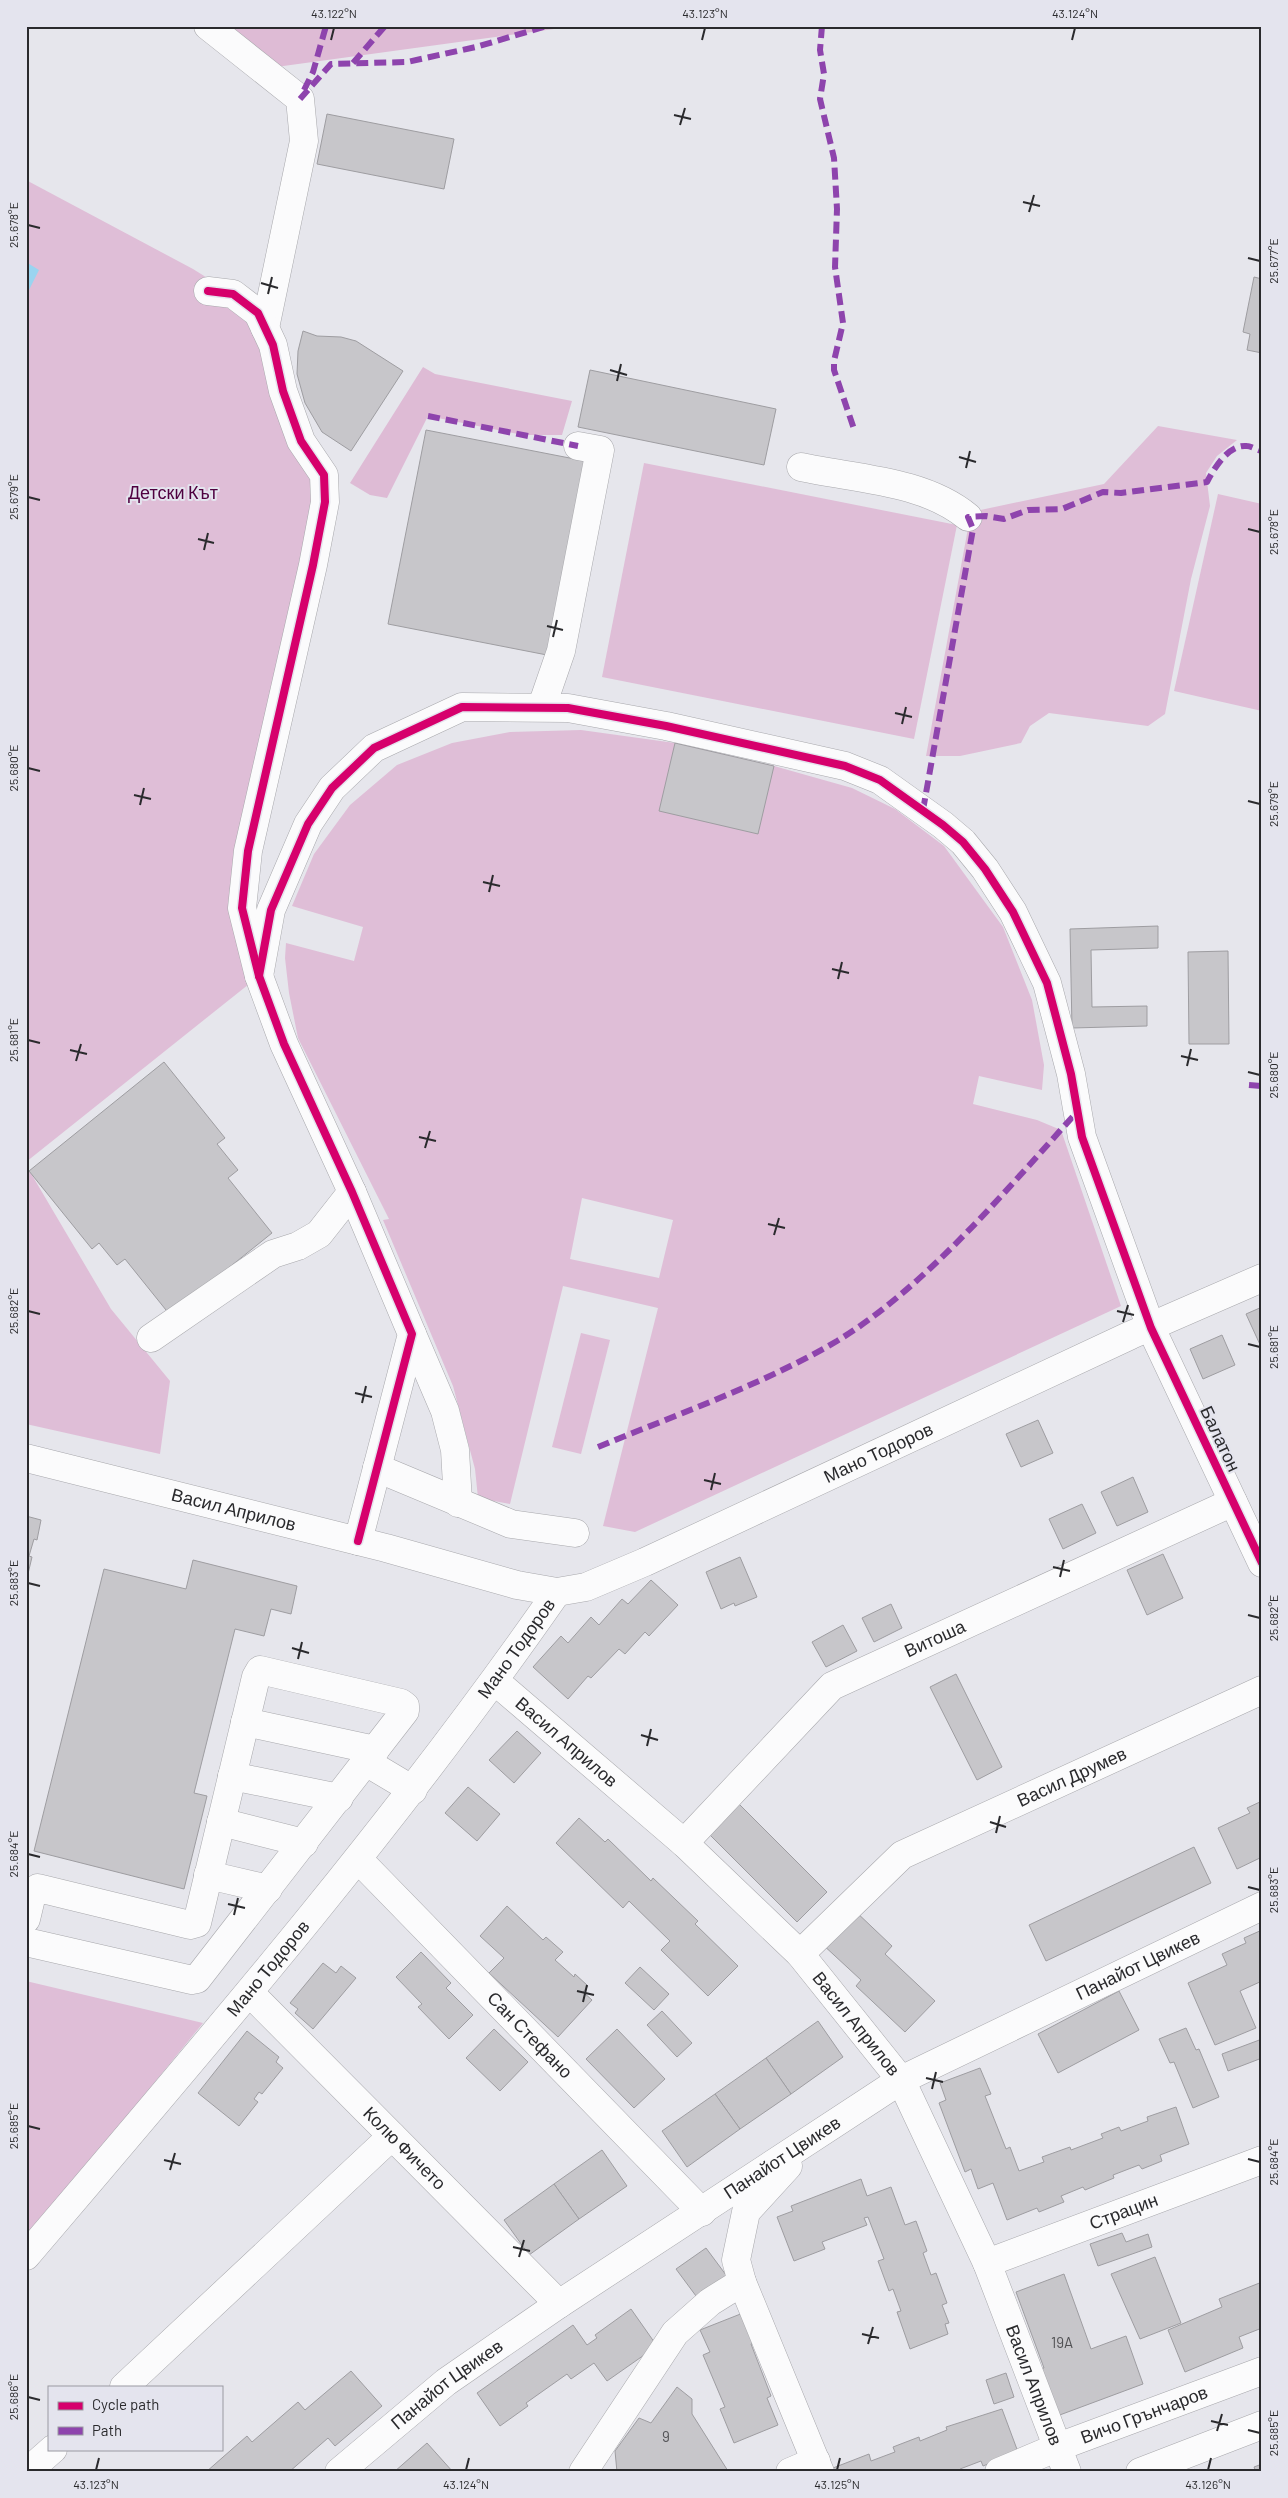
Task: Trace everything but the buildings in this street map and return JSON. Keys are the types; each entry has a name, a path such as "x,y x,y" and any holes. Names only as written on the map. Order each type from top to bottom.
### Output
{"street":[{"path":"208,26 300,99 304,141 265,328"},
{"path":"208,291 233,294 258,314 273,345 283,391 301,441 324,475 325,502 313,565 248,851 242,908 259,976 284,1044 352,1192 445,1411 455,1450 458,1503"},
{"path":"542,706 561,651 600,450 578,446"},
{"path":"801,468 914,488 953,504 968,517"},
{"name":"Балатон","path":"259,976 271,910 308,824 332,788 374,748 462,706 542,706 568,708 666,726 845,766 880,780 943,825 962,842 1006,897 1046,983 1071,1074 1082,1137 1151,1328 1262,1563"},
{"path":"151,1338 273,1254 298,1246 319,1234 352,1192"},
{"name":"Мано Тодоров","path":"26,2256 250,1993 358,1859 413,1790 495,1681 557,1592 586,1587 645,1562 1122,1339 1262,1278"},
{"path":"358,1541 412,1334"},
{"name":"Васил Априлов","path":"26,1458 358,1541 517,1585 557,1592"},
{"path":"377,1468 511,1524 575,1533"},
{"name":"Витоша","path":"684,1843 832,1686 1233,1502"},
{"path":"26,1919 32,1894 38,1888 194,1925 197,1923 256,1677 260,1670 401,1703 405,1706 405,1711 339,1798 197,1979 192,1980 26,1942"},
{"name":"Васил Априлов","path":"495,1681 684,1843 800,1954 901,2080 987,2263 1062,2460"},
{"name":"Васил Друмев","path":"800,1954 902,1855 1262,1690"},
{"path":"245,1722 370,1756 413,1790"},
{"path":"232,1776 339,1798"},
{"path":"220,1822 304,1843"},
{"name":"Сан Стефано","path":"358,1859 702,2212"},
{"path":"208,1875 268,1889"},
{"name":"Панайот Цвикев","path":"339,2472 446,2382 559,2304 702,2212 817,2133 901,2080 1262,1906"},
{"name":"Колю Фичето","path":"250,1993 559,2304"},
{"path":"790,2472 818,2466 742,2282 736,2260 746,2212 817,2133"},
{"path":"125,2386 392,2136"},
{"name":"Страцин","path":"987,2263 1262,2160"},
{"path":"589,2470 674,2332 704,2307 742,2282"},
{"name":"Вичо Грънчаров","path":"999,2472 1062,2460 1262,2371"},
{"path":"1140,2472 1262,2425"},
{"path":"27,2472 52,2450"}],"green space":[{"name":"Детски Кът","path":"26,180 193,269 233,294 273,345 324,475 248,851 259,976 26,1162"},
{"path":"1158,426 1237,440 1217,456 1206,473 1210,506 1191,579 1165,714 1148,726 1049,713 1030,726 1021,743 960,756 926,756 971,512 1104,484"},
{"path":"644,463 957,525 914,739 602,677"},
{"path":"1218,494 1262,504 1262,711 1174,691"},
{"path":"581,730 675,743 774,766 852,788 895,809 944,846 1003,927 1032,1000 1044,1065 1042,1090 979,1076 973,1104 1037,1120 1061,1130 1121,1306 635,1532 603,1526 658,1308 563,1286 510,1504 478,1498 475,1469 453,1386 383,1220 389,1219 298,1038 289,993 285,958 286,943 354,961 363,927 292,906 314,854 350,805 397,765 452,743 510,732","holes":["582,1198 673,1220 659,1278 570,1259"]},
{"path":"26,1165 111,1309 170,1381 160,1454 26,1424"},
{"path":"581,1333 610,1340 581,1454 552,1447"},
{"path":"26,1981 203,2023 26,2240"}],"shaded area":[{"path":"223,26 576,26 276,67"},
{"path":"423,367 435,374 572,401 562,435 523,435 428,416 387,498 370,495 350,483"}],"water":[{"path":"26,262 39,270 26,296"}],"marked path":[{"path":"304,90 313,72 326,26"},
{"path":"353,63 385,26"},
{"path":"300,99 331,64 407,62 476,47 547,26"},
{"path":"822,26 820,50 824,74 820,99 834,158 837,209 835,267 843,323 834,361 834,370 854,429"},
{"path":"428,416 578,446"},
{"path":"923,810 973,529 968,517 986,516 1004,519 1028,510 1062,509 1103,492 1121,493 1207,482 1222,458 1234,449 1240,446 1247,446 1262,451"},
{"path":"1249,1085 1262,1086"},
{"path":"598,1447 750,1385 808,1357 837,1341 870,1319 934,1265 994,1204 1077,1112"}],"cycle path":[{"path":"208,291 233,294 258,313 273,345 283,391 301,441 324,475 325,502 313,565 248,851 242,908 259,976 284,1044 352,1192 412,1334 358,1541"},
{"path":"259,976 271,910 308,824 332,788 374,748 462,707 568,708 666,726 845,766 880,780 943,825 963,842 985,869 1013,912 1047,983 1071,1074 1082,1137 1151,1328 1262,1563"}]}
